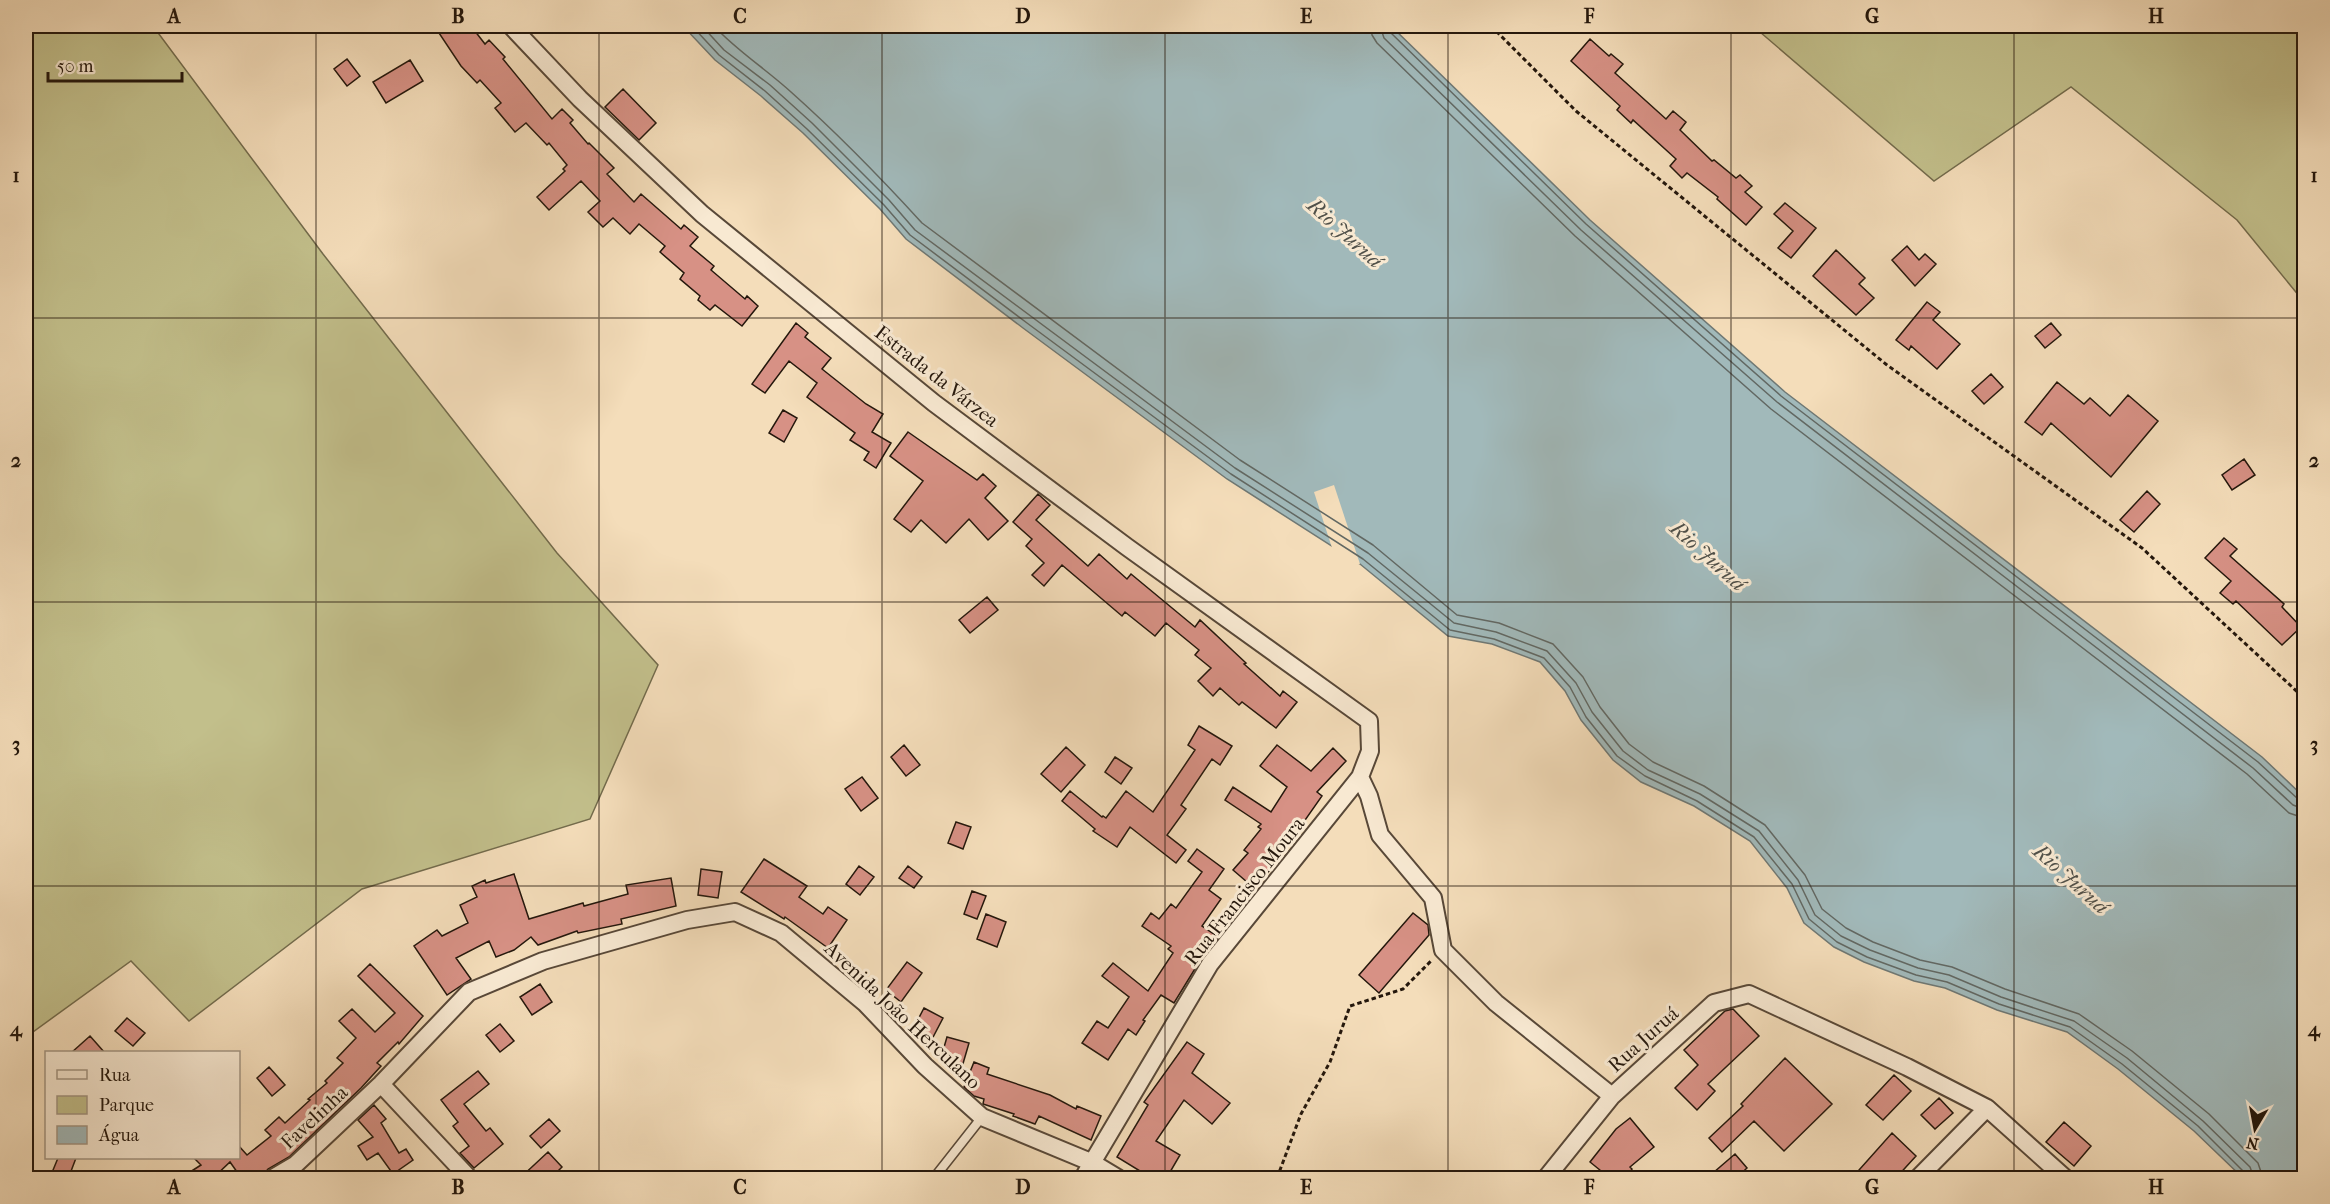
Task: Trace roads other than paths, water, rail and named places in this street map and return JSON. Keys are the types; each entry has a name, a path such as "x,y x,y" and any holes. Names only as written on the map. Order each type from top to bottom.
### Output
{"street":[{"name":"Estrada da Várzea","path":"511,26 580,99 702,214 925,395 1137,554 1369,721"},
{"name":"Rua Francisco Moura","path":"1083,1179 1210,964 1360,777 1370,751 1369,721"},
{"name":"Rua Juruá","path":"1360,777 1369,796 1380,835 1433,898 1443,950 1496,1003 1612,1096 1714,1003 1749,994 1907,1067 1987,1108 2065,1179"},
{"name":"Avenida João Herculano","path":"381,1084 469,992 543,961 687,921 735,912 781,933 798,947 865,1003 925,1066 982,1117 1093,1162 1118,1179"},
{"path":"381,1084 469,1179"},
{"name":"Favelinha","path":"273,1179 295,1165 381,1084"},
{"path":"1546,1179 1612,1096"},
{"path":"1918,1179 1987,1108"}],"lane":[{"path":"934,1179 982,1117"}],"water":[{"name":"Rio Juruá","path":"683,26 1391,26 1590,220 1785,392 2262,757 2304,797 2304,1178 2243,1178 2194,1131 2118,1069 2067,1032 1997,1010 1945,988 1914,981 1864,962 1834,947 1804,923 1787,888 1750,841 1694,806 1641,782 1613,760 1581,720 1565,691 1540,662 1492,644 1448,636 1360,564 1227,479 1023,328 906,239 880,209 803,133 715,60"}]}
